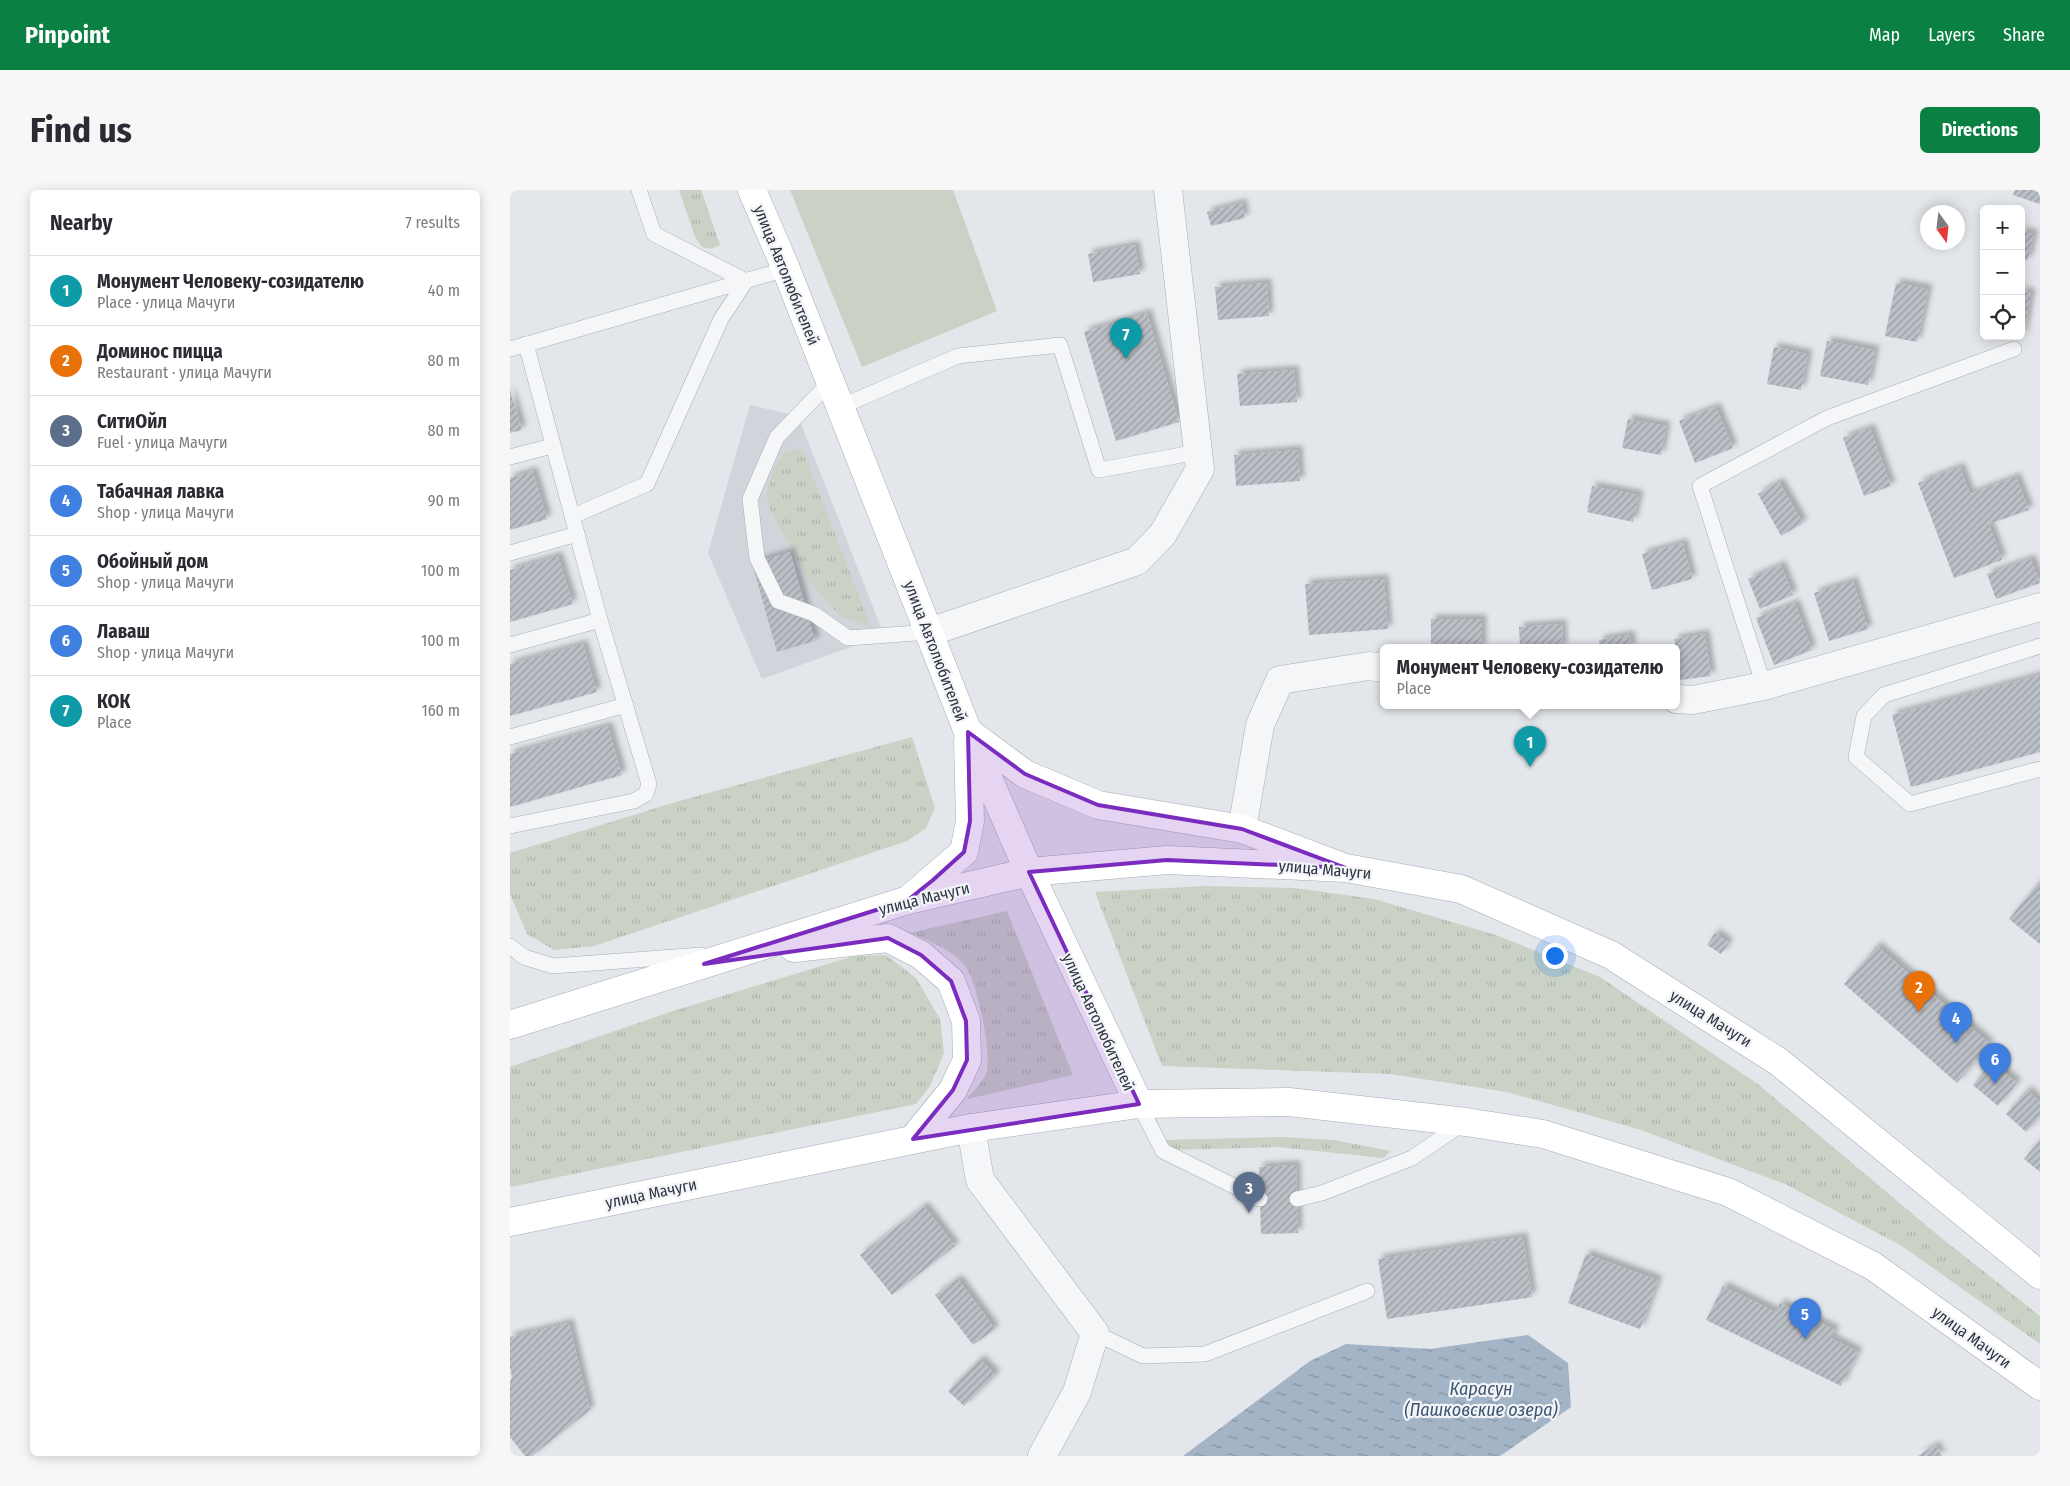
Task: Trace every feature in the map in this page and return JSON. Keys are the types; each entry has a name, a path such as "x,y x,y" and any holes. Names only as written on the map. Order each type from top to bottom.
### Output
{"main road":[{"name":"улица Автолюбителей","path":"752,190 786,269 968,732 1029,872 1139,1104"},
{"path":"968,732 1025,774 1098,805 1242,829 1346,868"},
{"path":"908,900 964,852 970,821 968,732"},
{"name":"улица Мачуги","path":"510,1025 908,900 1029,872 1167,860 1346,868 1461,889 1611,955 1779,1062 2040,1275"},
{"path":"704,964 798,948 888,938 921,955 951,981 966,1021 967,1060 953,1090 913,1139"},
{"name":"улица Мачуги","path":"510,1222 971,1128 1139,1104 1289,1102 1466,1122 1543,1134 1728,1192 1873,1266 2040,1386"}],"street":[{"path":"930,632 1137,560 1163,534 1200,468 1168,190"},
{"path":"1680,699 1693,700 1764,686 2040,608"},
{"path":"1242,829 1260,725 1280,680 1369,666 1380,667"},
{"path":"971,1128 980,1180 1094,1333 1077,1392 1042,1456"}],"lane":[{"path":"639,190 654,234 746,281"},
{"path":"510,349 786,269"},
{"path":"573,516 647,484 721,319 746,281"},
{"path":"510,826 634,802 646,794 649,784 600,620 526,344"},
{"path":"930,632 848,638 814,614 778,601 756,558 750,500 777,437 835,395 958,356 1060,345 1099,470 1198,452"},
{"path":"1764,686 1700,486 1827,418 2014,349"},
{"path":"510,457 552,446"},
{"path":"510,553 577,534"},
{"path":"510,645 600,620"},
{"path":"2040,646 1884,695 1864,716 1856,757 1910,804 2040,769"},
{"path":"510,737 626,706"},
{"path":"510,946 524,956 554,966 740,952"},
{"path":"1139,1104 1163,1151 1260,1199"},
{"path":"1297,1199 1322,1193 1412,1158 1466,1122"},
{"path":"1094,1333 1143,1356 1204,1354 1367,1291"}],"highlighted area":[{"path":"968,732 1025,774 1098,805 1242,829 1346,868 1167,860 1029,872 1139,1104 913,1139 953,1090 967,1060 966,1021 951,981 921,955 888,938 704,964 908,900 933,880 964,852 970,821"}],"shaded area":[{"path":"750,405 798,416 884,635 762,679 708,553"}],"green space":[{"path":"679,190 701,190 720,245 710,249 702,247 695,237"},
{"path":"790,190 953,190 997,311 862,367"},
{"path":"802,449 871,627 840,616 810,582 772,513 766,496 773,469 785,452"},
{"path":"912,737 935,808 926,828 907,841 594,946 554,950 527,934 510,894 510,853 679,801"},
{"path":"1205,886 1295,888 1374,899 1496,935 1600,977 1759,1085 1940,1237 2040,1316 2040,1344 1902,1246 1785,1184 1641,1130 1507,1092 1390,1074 1162,1066 1095,892"},
{"path":"1007,911 1073,1075 967,1099 980,1084 986,1074 988,1065 983,1019 970,974 960,960 947,950 909,933"},
{"path":"886,955 916,978 940,1019 944,1053 930,1086 916,1104 510,1187 510,1067 673,1011 854,956"},
{"path":"1283,1137 1334,1140 1391,1151 1383,1158 1278,1147 1169,1150 1162,1140"}],"water":[{"name":"Карасун (Пашковские озера)","path":"1528,1335 1568,1363 1571,1407 1500,1456 1183,1456 1310,1361 1346,1344 1430,1349"}],"building":[{"path":"2015,190 2040,190 2040,204 2013,195"},
{"path":"1242,203 1245,218 1211,226 1207,212"},
{"path":"2025,232 2034,234 2028,260 2025,260"},
{"path":"1135,245 1140,274 1093,282 1088,254"},
{"path":"1267,283 1269,316 1218,320 1215,287"},
{"path":"1896,283 1928,289 1917,342 1885,336"},
{"path":"2025,292 2031,293 2025,325"},
{"path":"1147,313 1179,422 1116,441 1084,332"},
{"path":"1827,341 1875,350 1868,385 1820,376"},
{"path":"1774,347 1808,354 1801,390 1767,384"},
{"path":"1294,370 1297,402 1240,406 1237,374"},
{"path":"510,390 522,430 510,433"},
{"path":"1716,407 1733,448 1695,463 1679,421"},
{"path":"1628,419 1666,426 1661,455 1622,448"},
{"path":"1870,428 1891,486 1864,496 1843,438"},
{"path":"1298,450 1300,481 1236,486 1234,455"},
{"path":"1960,467 1970,494 2016,477 2029,510 1989,524 2002,560 1954,578 1918,483"},
{"path":"533,471 547,519 510,530 510,478"},
{"path":"1779,482 1803,523 1781,536 1758,494"},
{"path":"1592,486 1639,495 1633,522 1587,512"},
{"path":"1683,543 1692,579 1652,590 1642,554"},
{"path":"790,552 815,641 777,652 752,563"},
{"path":"558,556 573,604 510,622 510,570"},
{"path":"2031,559 2040,583 1996,599 1987,574"},
{"path":"1781,565 1793,595 1760,609 1748,579"},
{"path":"1384,579 1388,629 1309,635 1305,584"},
{"path":"1853,581 1868,629 1829,641 1814,593"},
{"path":"1795,603 1812,650 1774,665 1756,618"},
{"path":"1431,619 1482,619 1482,644 1431,644"},
{"path":"1562,624 1563,644 1520,644 1519,627"},
{"path":"1705,634 1711,676 1680,680 1680,644 1675,644 1674,639"},
{"path":"1630,635 1631,644 1600,644 1599,640"},
{"path":"583,644 597,692 510,716 510,664"},
{"path":"2040,675 2040,752 1911,787 1892,715"},
{"path":"608,726 622,775 510,807 510,754"},
{"path":"2040,881 2040,944 2009,919"},
{"path":"1715,933 1729,943 1721,954 1707,945"},
{"path":"1877,946 1990,1044 1957,1083 1844,984"},
{"path":"1992,1062 2017,1083 1998,1106 1973,1085"},
{"path":"2027,1090 2040,1102 2040,1116 2026,1132 2006,1114"},
{"path":"2040,1140 2040,1172 2024,1159"},
{"path":"1296,1165 1298,1233 1261,1234 1259,1167"},
{"path":"924,1206 955,1246 892,1295 860,1255"},
{"path":"1523,1237 1532,1297 1387,1319 1378,1259"},
{"path":"1586,1254 1658,1280 1640,1329 1568,1303"},
{"path":"958,1279 995,1329 973,1345 935,1295"},
{"path":"1723,1286 1776,1312 1780,1303 1835,1330 1831,1338 1858,1352 1841,1386 1706,1320"},
{"path":"569,1323 590,1410 532,1456 525,1456 510,1437 510,1382 512,1377 510,1368 510,1337"},
{"path":"980,1359 996,1375 964,1406 948,1391"},
{"path":"1935,1445 1942,1456 1918,1456"}],"place":[{"name":"КОК","path":"1126,359"},
{"name":"Монумент Человеку-созидателю","path":"1530,767"},
{"name":"Доминос пицца","path":"1919,1012"},
{"name":"Табачная лавка","path":"1956,1043"},
{"name":"Лаваш","path":"1995,1084"},
{"name":"СитиОйл","path":"1249,1213"},
{"name":"Обойный дом","path":"1805,1339"}]}
